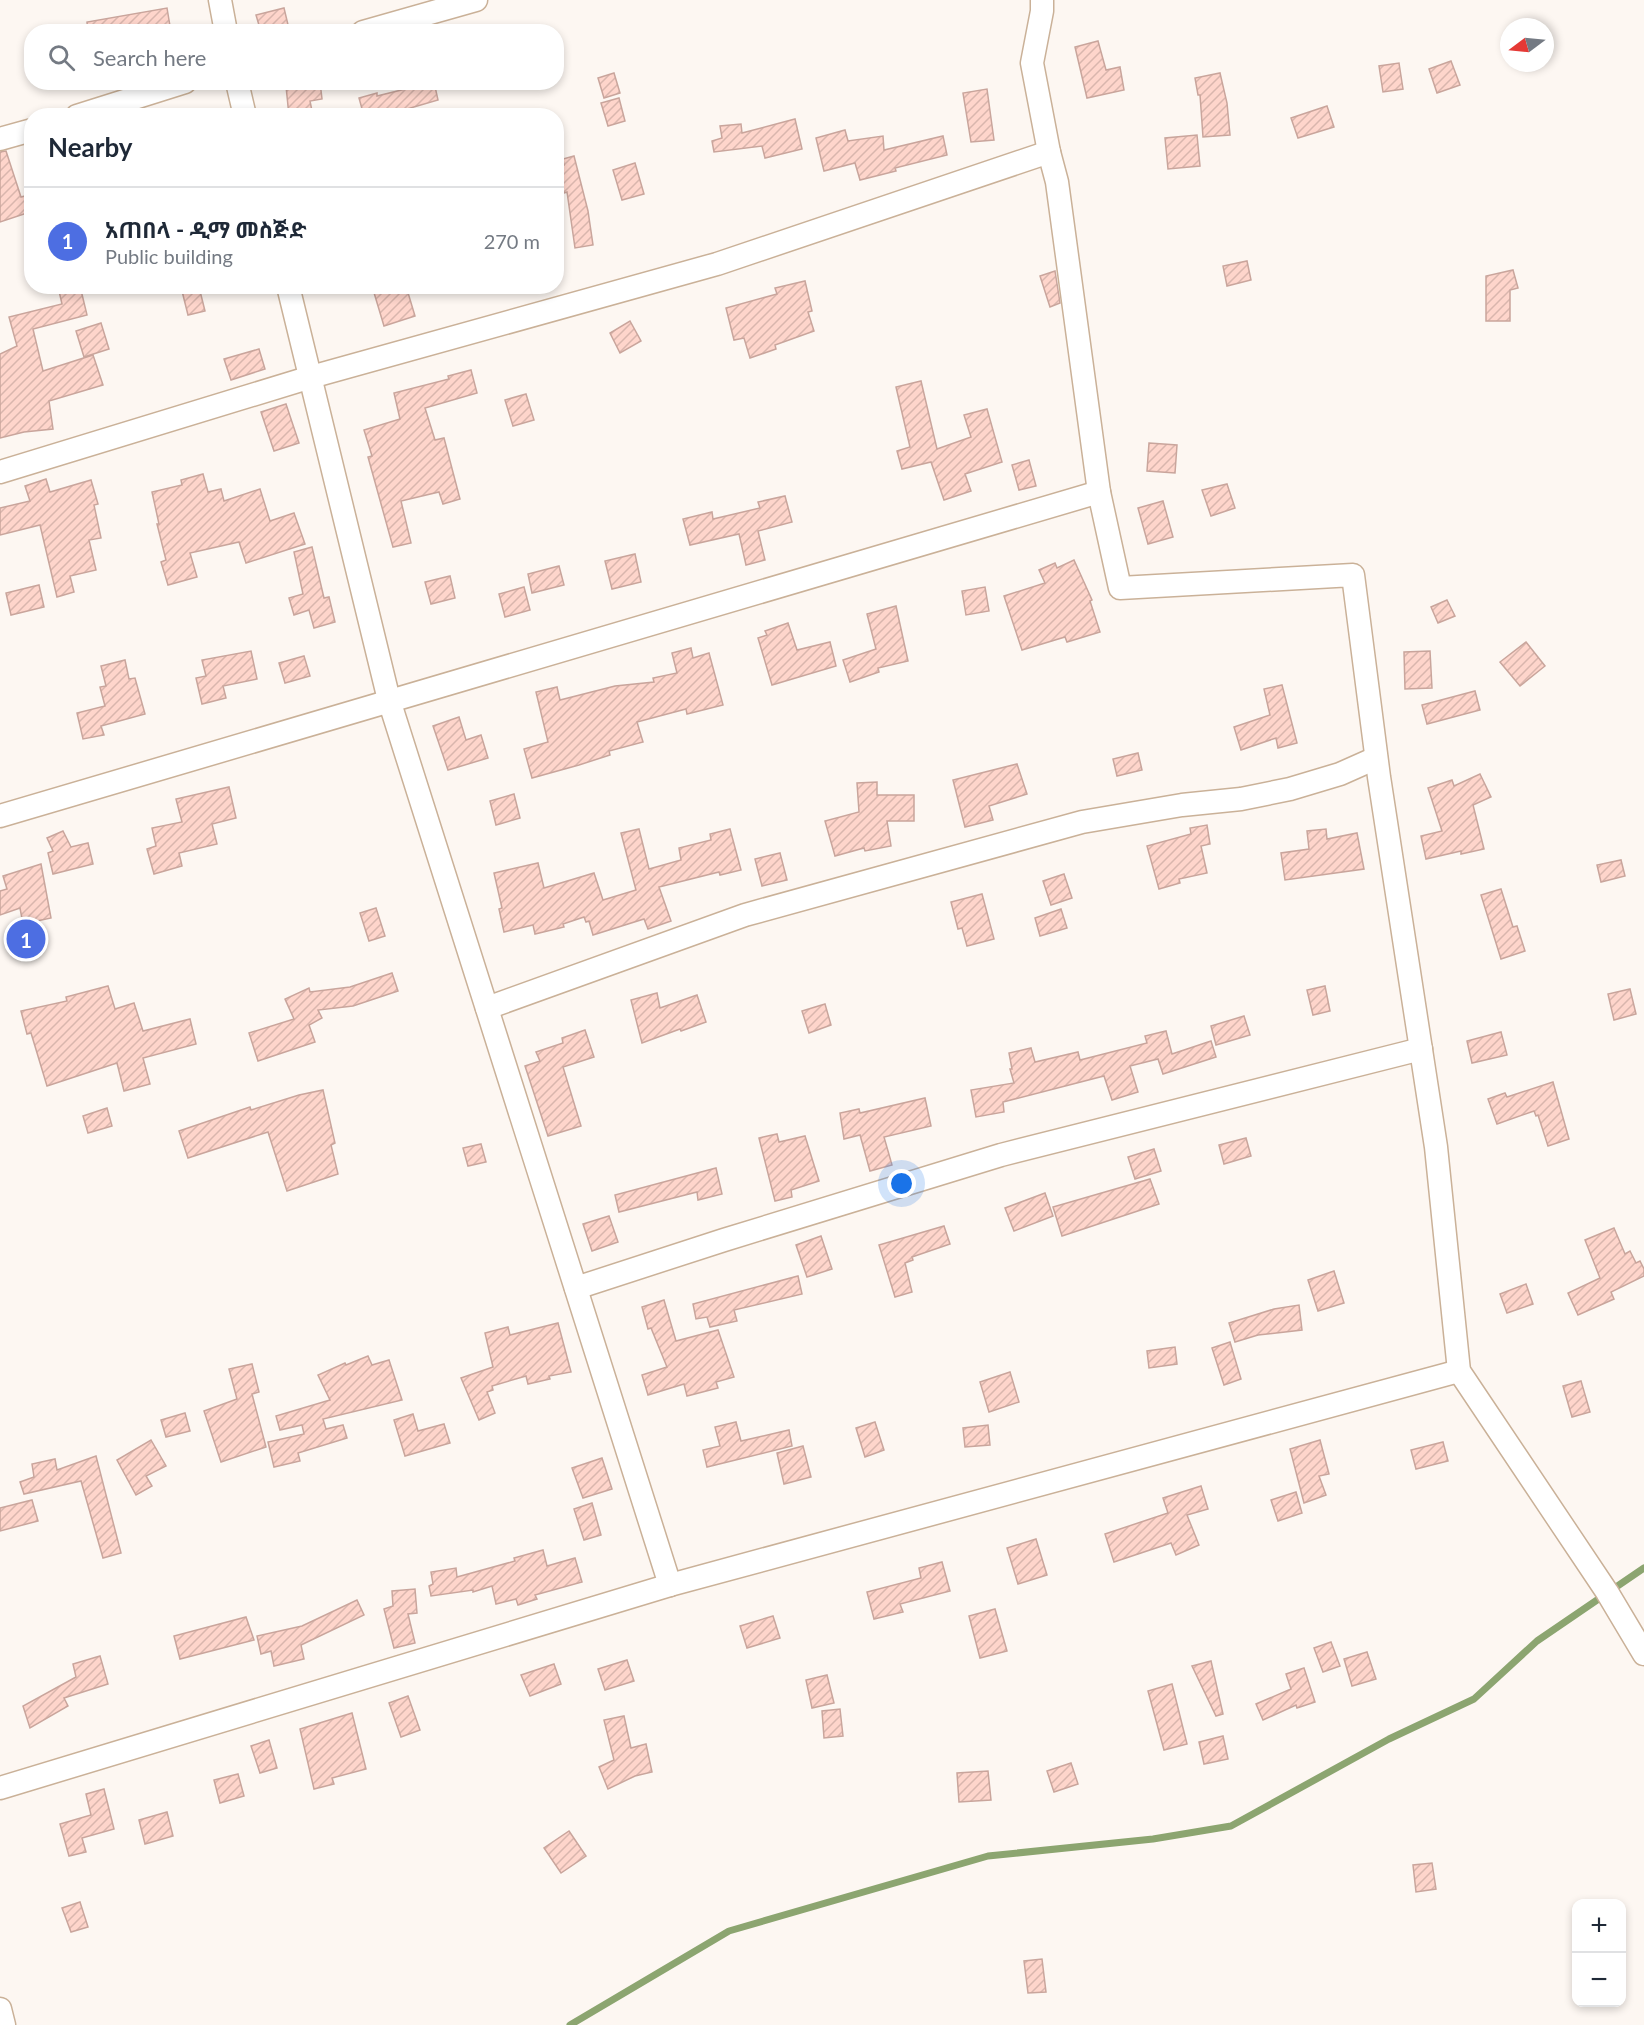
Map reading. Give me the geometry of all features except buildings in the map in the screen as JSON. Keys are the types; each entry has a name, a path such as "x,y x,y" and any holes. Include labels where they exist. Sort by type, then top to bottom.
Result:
{"street":[{"path":"220,0 224,24"},
{"path":"391,24 476,0"},
{"path":"1042,0 1032,63 1057,182 1099,492 1120,588 1353,574 1376,758 1436,1147 1459,1371 1606,1592 1644,1654"},
{"path":"102,108 160,90"},
{"path":"239,90 244,108"},
{"path":"0,139 24,132"},
{"path":"0,472 311,377 717,264 1049,152"},
{"path":"290,294 389,700 670,1584"},
{"path":"0,816 1099,492"},
{"path":"486,1008 734,919 768,909 1082,822 1182,805 1241,799 1290,789 1340,774 1376,758"},
{"path":"576,1288 1001,1155 1420,1048"},
{"path":"0,1788 670,1584 1459,1371"},
{"path":"0,2009 4,2025"}],"waterway":[{"path":"570,2025 729,1931 988,1856 1153,1839 1231,1826 1389,1739 1474,1699 1537,1641 1644,1568"}],"place":[{"name":"አጠበላ - ዲማ መስጅድ","path":"26,939"}]}
